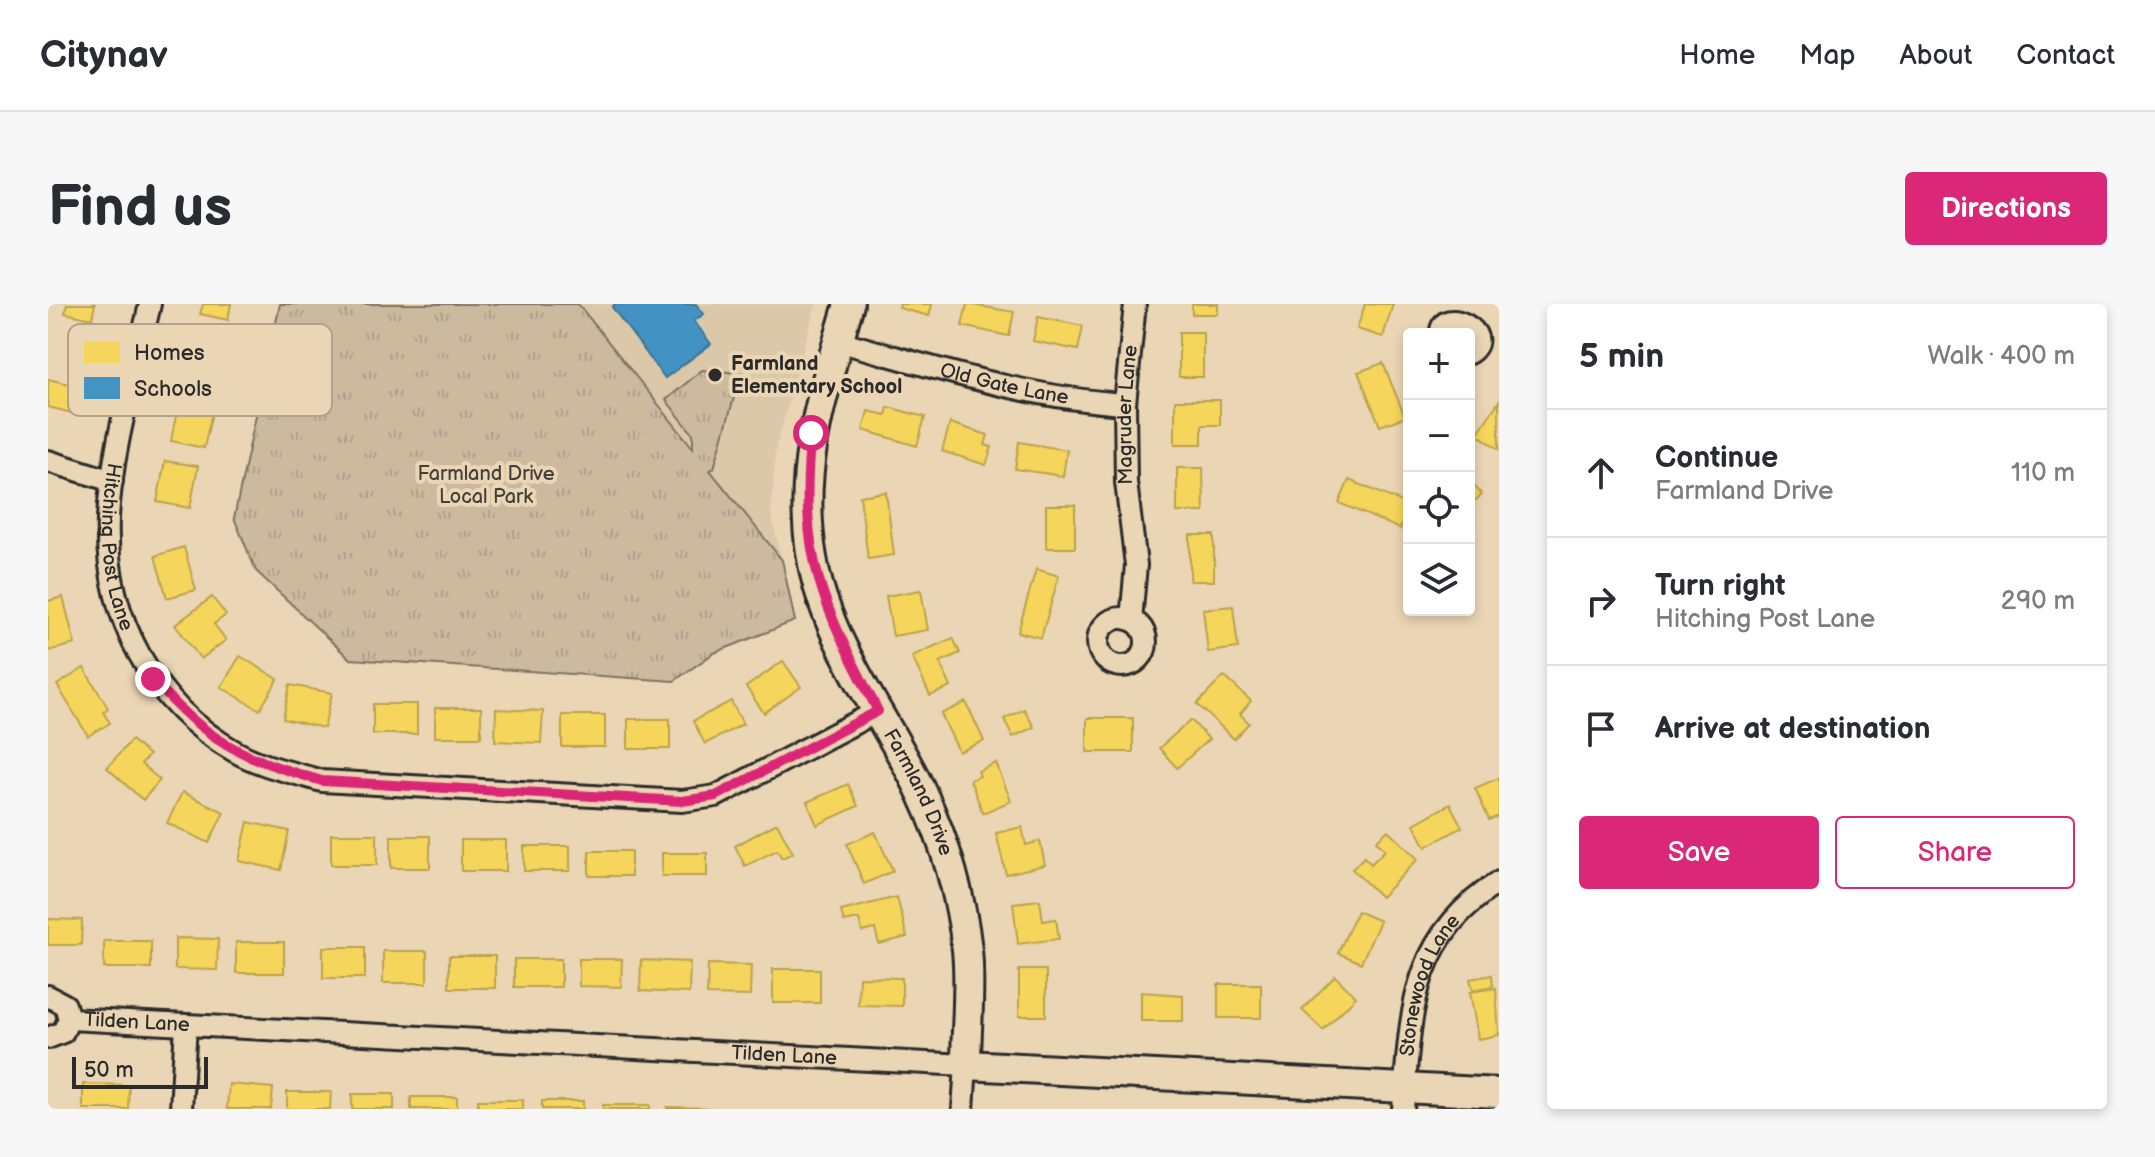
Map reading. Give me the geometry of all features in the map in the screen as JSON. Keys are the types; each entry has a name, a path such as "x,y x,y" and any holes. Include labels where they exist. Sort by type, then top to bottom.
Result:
{"street":[{"name":"Hitching Post Lane","path":"146,324 150,304"},
{"name":"Farmland Drive","path":"849,304 811,433 806,481 810,547 824,602 922,794 951,866 967,950 963,1109"},
{"name":"Magruder Lane","path":"1131,620 1136,565 1126,482 1125,404 1135,304"},
{"path":"1443,328 1447,313 1467,305 1480,312 1488,330 1484,344 1475,349"},
{"name":"Old Gate Lane","path":"838,341 1021,391 1078,401 1125,404"},
{"name":"Hitching Post Lane","path":"126,416 112,481 108,518 111,576 123,622 153,679 190,720 237,753 281,771 322,781 697,799 716,796 878,711"},
{"path":"48,461 112,481"},
{"name":"Stonewood Lane","path":"1404,1098 1412,1001 1423,973 1449,928 1466,907 1499,882"},
{"name":"Tilden Lane","path":"48,996 65,1005 69,1019 63,1032 48,1038"},
{"name":"Tilden Lane","path":"69,1019 966,1065 1404,1098 1499,1093"},
{"path":"181,1109 186,1025"}],"shaded area":[{"name":"Farmland Elementary School","path":"578,304 816,304 776,447 771,512 782,563"}],"green space":[{"name":"Farmland Drive Local Park","path":"280,304 578,304 693,448 693,434 666,400 702,370 741,373 714,468 710,470 782,560 795,621 714,653 674,681 350,659 256,571 234,518 256,416 332,416 332,324 276,324"}],"building: Homes":[{"path":"67,304 95,304 92,319 65,313"},
{"path":"203,304 231,304 228,320 200,314"},
{"path":"900,304 932,304 929,316 899,308"},
{"path":"967,304 1014,312 1009,336 962,326"},
{"path":"1192,304 1218,304 1218,314 1192,314"},
{"path":"1365,304 1393,304 1383,337 1357,329"},
{"path":"1038,317 1083,326 1078,350 1033,341"},
{"path":"1179,332 1203,332 1203,377 1179,377"},
{"path":"1383,363 1403,418 1380,426 1358,372"},
{"path":"48,379 68,384 68,412 48,407"},
{"path":"1175,400 1220,400 1220,425 1202,425 1202,444 1175,444"},
{"path":"1499,401 1499,449 1477,434"},
{"path":"888,407 925,417 917,446 863,430 868,411 886,415"},
{"path":"176,416 211,416 204,448 171,441"},
{"path":"950,423 988,435 985,445 992,447 986,465 942,451"},
{"path":"1019,442 1067,450 1063,476 1015,469"},
{"path":"165,461 198,466 190,508 157,502"},
{"path":"1177,468 1203,468 1204,512 1177,512"},
{"path":"1349,480 1403,502 1403,521 1400,529 1339,503"},
{"path":"1475,486 1482,495 1475,500"},
{"path":"886,492 894,555 868,559 860,496"},
{"path":"1046,505 1075,505 1075,548 1046,548"},
{"path":"1190,535 1214,535 1214,581 1190,581"},
{"path":"184,547 196,590 167,598 155,556"},
{"path":"1036,569 1059,576 1041,638 1018,632"},
{"path":"921,590 928,630 893,636 886,596"},
{"path":"63,597 75,644 48,651 48,601"},
{"path":"212,597 226,615 214,624 226,640 201,659 175,625"},
{"path":"1233,606 1238,648 1208,652 1203,609"},
{"path":"953,638 960,653 940,662 951,687 930,696 912,656"},
{"path":"240,656 278,679 260,710 221,687"},
{"path":"783,661 801,687 764,713 746,687"},
{"path":"84,668 108,708 103,712 110,723 88,736 57,685"},
{"path":"1224,676 1251,701 1240,714 1249,723 1234,739 1197,704"},
{"path":"290,685 332,693 324,728 283,719"},
{"path":"731,701 743,724 705,744 693,721"},
{"path":"966,702 984,741 959,752 941,714"},
{"path":"373,704 417,704 417,734 373,734"},
{"path":"435,708 481,708 481,737 435,737"},
{"path":"496,709 543,711 541,743 495,741"},
{"path":"1024,709 1034,727 1013,737 1004,719"},
{"path":"562,715 605,715 605,747 562,747"},
{"path":"1087,718 1133,718 1133,752 1087,752"},
{"path":"628,719 670,719 670,749 628,749"},
{"path":"1191,720 1209,739 1177,768 1159,748"},
{"path":"131,740 149,755 141,764 160,780 143,800 107,768"},
{"path":"996,763 1011,801 983,813 970,780 980,776 978,771"},
{"path":"1499,778 1499,816 1489,820 1475,788"},
{"path":"848,784 858,806 817,825 807,802"},
{"path":"182,792 224,812 209,843 167,823"},
{"path":"1450,804 1462,827 1426,847 1414,824"},
{"path":"248,822 289,831 281,870 239,861"},
{"path":"777,823 793,853 782,858 777,850 745,866 735,846"},
{"path":"1022,827 1026,845 1040,841 1045,865 1006,874 996,833"},
{"path":"1388,830 1418,859 1381,897 1352,869 1364,857 1371,864 1385,850 1376,841"},
{"path":"875,832 893,871 864,884 847,844"},
{"path":"331,834 377,834 377,865 331,865"},
{"path":"391,836 430,836 430,868 391,868"},
{"path":"461,840 506,840 506,871 461,871"},
{"path":"524,846 570,846 570,871 524,871"},
{"path":"589,851 631,851 631,876 589,876"},
{"path":"662,853 707,853 707,876 662,876"},
{"path":"897,897 907,937 879,944 875,929 862,932 859,919 844,922 841,911"},
{"path":"1040,900 1043,921 1056,919 1059,939 1018,944 1013,903"},
{"path":"1357,911 1380,921 1361,963 1338,953"},
{"path":"48,919 82,920 81,945 48,945"},
{"path":"175,938 218,939 217,970 175,969"},
{"path":"104,941 151,941 151,968 104,968"},
{"path":"236,942 284,942 284,973 236,973"},
{"path":"323,947 365,947 365,978 323,978"},
{"path":"383,951 427,951 427,983 383,983"},
{"path":"449,956 495,956 495,988 449,988"},
{"path":"514,959 561,959 561,987 514,987"},
{"path":"579,959 622,959 621,987 579,986"},
{"path":"641,960 690,962 689,993 640,991"},
{"path":"708,964 751,965 750,996 707,995"},
{"path":"773,969 820,969 820,1003 773,1003"},
{"path":"1019,970 1046,970 1046,1016 1019,1016"},
{"path":"1492,975 1493,986 1473,990 1470,979"},
{"path":"1335,976 1356,997 1323,1030 1302,1010"},
{"path":"859,977 902,978 902,1006 858,1005"},
{"path":"1218,984 1261,984 1261,1018 1218,1018"},
{"path":"1496,988 1499,1035 1478,1039 1470,992"},
{"path":"1141,992 1183,995 1183,1021 1141,1021"},
{"path":"83,1084 129,1085 128,1109 83,1109"},
{"path":"229,1084 273,1088 271,1109 227,1109"},
{"path":"287,1092 331,1092 330,1109 287,1109"},
{"path":"352,1094 394,1094 394,1109 352,1109"},
{"path":"411,1097 457,1097 457,1109 411,1109"},
{"path":"478,1100 523,1100 523,1109 478,1109"},
{"path":"542,1101 583,1101 583,1109 542,1109"},
{"path":"603,1105 650,1105 650,1109 603,1109"},
{"path":"710,1108 710,1109 667,1109"}],"building: Schools":[{"name":"Farmland Elementary School","path":"615,304 696,304 704,314 694,321 711,344 665,378 612,307"}],"place":[{"name":"Farmland Elementary School","path":"715,375"}],"route":[{"path":"153,679 190,720 237,753 281,771 322,781 682,801 716,796 878,711 824,602 812,560 806,481 811,433"}]}
